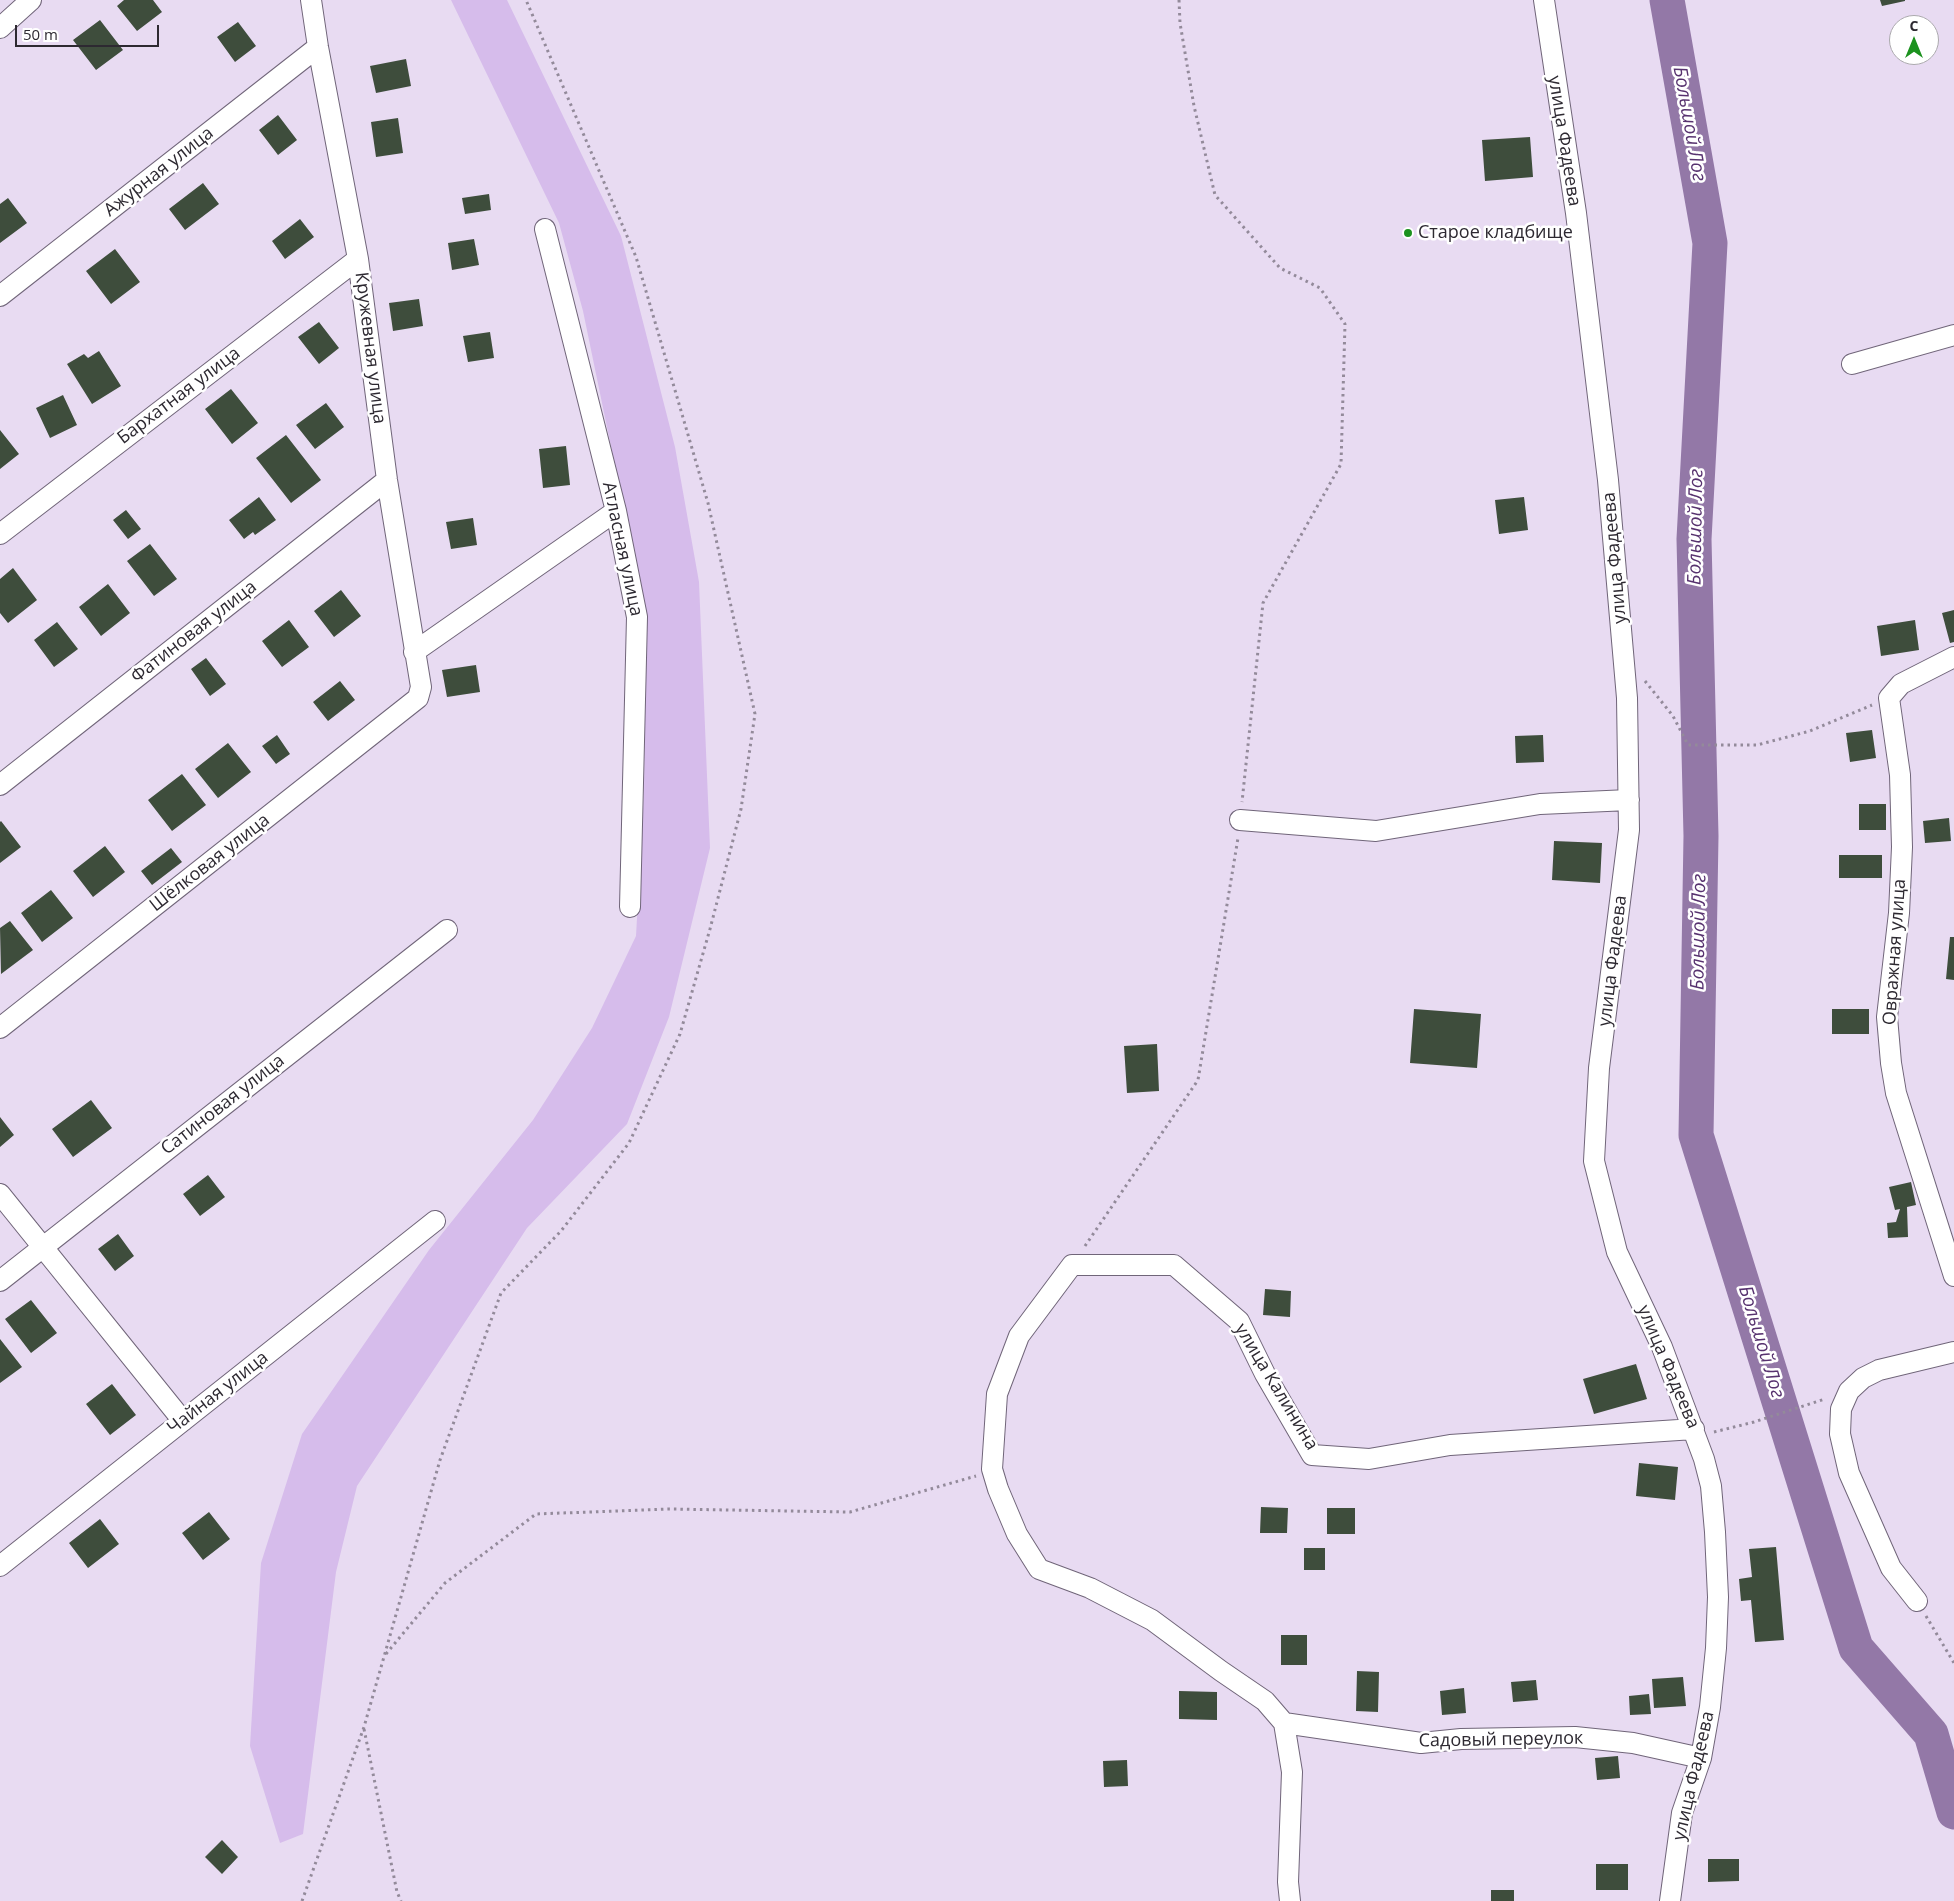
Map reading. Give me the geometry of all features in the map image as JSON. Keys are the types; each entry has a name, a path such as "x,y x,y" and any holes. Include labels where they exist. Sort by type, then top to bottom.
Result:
{"street":[{"path":"0,28 31,0"},
{"name":"Кружевная улица","path":"311,0 318,47 358,259 387,480 420,687 418,698"},
{"name":"улица Фадеева","path":"1544,0 1576,213 1608,480 1627,698 1628,839 1599,1068 1594,1161 1618,1252 1662,1347 1695,1432 1711,1486 1718,1597 1715,1658 1701,1758 1682,1813 1670,1901"},
{"name":"Ажурная улица","path":"0,296 318,47"},
{"name":"Атласная улица","path":"545,229 616,511 637,617 630,907"},
{"name":"Бархатная улица","path":"0,534 358,259"},
{"path":"1852,364 1954,335"},
{"name":"Фатиновая улица","path":"0,785 387,480"},
{"path":"414,652 616,511"},
{"path":"1889,698 1901,684 1954,656"},
{"name":"Шёлковая улица","path":"0,1028 418,698"},
{"name":"Овражная улица","path":"1889,698 1900,775 1902,847 1899,913 1887,1017 1891,1063 1896,1093 1954,1276"},
{"path":"1240,820 1376,831 1540,804 1629,800"},
{"name":"Сатиновая улица","path":"0,1281 447,930"},
{"path":"0,1194 183,1421"},
{"name":"Чайная улица","path":"0,1566 436,1221"},
{"path":"1072,1265 1019,1336 997,1394 992,1469 998,1488 1017,1534 1039,1569 1090,1588 1152,1620 1220,1672 1265,1701 1284,1723 1292,1772 1288,1882 1290,1901"},
{"name":"улица Калинина","path":"1072,1265 1174,1265 1238,1321 1264,1374 1312,1455 1369,1459 1450,1445 1695,1432"},
{"path":"1917,1601 1891,1568 1849,1473 1840,1434 1841,1409 1850,1391 1863,1378 1879,1370 1954,1352"},
{"name":"Садовый переулок","path":"1284,1723 1422,1743 1461,1739 1574,1738 1633,1743 1701,1758"}],"path":[{"path":"302,1901 364,1727 440,1460 501,1294 562,1231 629,1143 680,1034 710,929 740,809 755,714 708,503 636,257 526,0"},
{"path":"1072,1265 1198,1080 1240,820 1263,602 1341,464 1344,324 1320,288 1280,268 1215,195 1194,106 1180,24 1179,0"},
{"path":"1642,677 1673,716 1688,745 1757,745 1810,731 1889,698"},
{"path":"1695,1432 1754,1422 1813,1404"},
{"path":"384,1656 445,1583 536,1514 668,1509 850,1512 963,1481 992,1469"},
{"path":"1917,1601 1954,1662"},
{"path":"364,1727 397,1892 401,1901"}],"shaded area":[{"path":"451,0 507,0 621,236 675,447 699,582 710,848 669,1017 627,1124 527,1228 357,1486 336,1572 303,1834 280,1843 250,1746 261,1563 302,1434 429,1250 533,1120 592,1028 636,936 644,793 646,650 633,553 583,311 559,223"}],"building":[{"path":"124,0 153,0 162,12 137,31 117,6"},
{"path":"1880,0 1905,0 1905,1 1882,6"},
{"path":"100,20 123,50 96,70 73,40"},
{"path":"238,22 256,46 235,62 217,37"},
{"path":"406,59 411,86 376,93 370,66"},
{"path":"278,115 297,140 278,155 259,130"},
{"path":"398,118 403,153 376,157 371,122"},
{"path":"1530,137 1533,177 1485,181 1482,140"},
{"path":"203,183 219,204 185,230 169,209"},
{"path":"489,194 491,210 465,214 462,198"},
{"path":"8,198 27,223 0,243 0,204"},
{"path":"300,219 314,237 285,259 272,241"},
{"path":"474,239 479,265 452,270 448,243"},
{"path":"115,249 140,282 111,304 86,271"},
{"path":"419,299 423,326 393,331 389,303"},
{"path":"319,322 339,348 319,364 298,337"},
{"path":"490,332 494,358 468,362 463,336"},
{"path":"99,351 121,386 92,404 67,364 84,354 88,358"},
{"path":"231,389 258,423 232,444 205,409"},
{"path":"63,395 77,425 50,438 36,408"},
{"path":"326,403 344,427 315,449 296,425"},
{"path":"0,430 19,454 0,469"},
{"path":"286,435 321,480 291,503 256,458"},
{"path":"566,446 570,485 543,488 539,449"},
{"path":"259,497 276,520 255,535 253,532 244,539 229,520"},
{"path":"1524,497 1528,530 1499,534 1495,500"},
{"path":"126,510 141,529 128,539 113,520"},
{"path":"473,518 477,545 451,549 446,522"},
{"path":"150,544 177,579 154,596 127,561"},
{"path":"13,568 37,600 8,623 0,613 0,579"},
{"path":"108,584 130,613 101,636 79,607"},
{"path":"341,590 361,616 334,637 314,611"},
{"path":"1954,610 1954,642 1950,643 1942,613"},
{"path":"289,620 309,647 282,667 262,641"},
{"path":"1915,620 1919,650 1881,656 1877,626"},
{"path":"57,622 78,649 54,667 34,640"},
{"path":"206,658 226,684 210,696 191,669"},
{"path":"476,665 480,692 447,697 442,670"},
{"path":"340,681 355,700 328,721 313,702"},
{"path":"1872,730 1876,758 1850,762 1846,733"},
{"path":"277,735 290,754 276,764 262,746"},
{"path":"1543,735 1544,762 1516,763 1515,736"},
{"path":"228,743 251,772 218,798 195,769"},
{"path":"182,774 206,805 172,831 148,800"},
{"path":"1859,804 1886,804 1886,830 1859,830"},
{"path":"1949,818 1951,841 1925,843 1923,821"},
{"path":"0,822 21,847 0,863"},
{"path":"1554,841 1602,843 1600,883 1552,880"},
{"path":"105,846 125,872 93,897 73,871"},
{"path":"171,848 182,862 152,885 141,871"},
{"path":"1839,855 1882,855 1882,878 1839,878"},
{"path":"51,890 73,918 42,942 21,913"},
{"path":"10,921 33,950 1,974 0,928"},
{"path":"1950,937 1954,937 1954,980 1946,979"},
{"path":"1414,1009 1481,1014 1477,1068 1410,1063"},
{"path":"1832,1009 1869,1009 1869,1034 1832,1034"},
{"path":"1157,1044 1159,1091 1127,1093 1124,1046"},
{"path":"91,1100 112,1128 73,1157 52,1129"},
{"path":"0,1117 14,1135 0,1147"},
{"path":"208,1175 225,1197 200,1216 183,1194"},
{"path":"1911,1182 1916,1205 1907,1207 1908,1237 1888,1238 1887,1223 1896,1222 1900,1209 1895,1210 1889,1187"},
{"path":"118,1234 134,1256 115,1271 98,1249"},
{"path":"1265,1289 1291,1291 1290,1317 1263,1315"},
{"path":"31,1300 57,1333 31,1353 5,1319"},
{"path":"0,1339 22,1367 0,1383"},
{"path":"1636,1364 1647,1399 1594,1414 1583,1379"},
{"path":"112,1384 136,1415 110,1435 86,1404"},
{"path":"1639,1463 1678,1467 1675,1500 1636,1496"},
{"path":"1261,1507 1288,1508 1287,1533 1260,1533"},
{"path":"1327,1508 1355,1508 1355,1534 1327,1534"},
{"path":"209,1512 230,1539 203,1560 182,1533"},
{"path":"100,1519 119,1544 88,1568 69,1543"},
{"path":"1776,1547 1784,1640 1755,1642 1751,1600 1741,1601 1739,1579 1752,1577 1749,1549"},
{"path":"1304,1548 1325,1548 1325,1570 1304,1570"},
{"path":"1281,1635 1307,1635 1307,1665 1281,1665"},
{"path":"1357,1671 1379,1672 1378,1712 1356,1711"},
{"path":"1683,1677 1686,1706 1654,1708 1652,1679"},
{"path":"1536,1680 1538,1700 1513,1702 1511,1682"},
{"path":"1464,1688 1466,1713 1442,1715 1440,1691"},
{"path":"1179,1691 1217,1692 1217,1720 1179,1719"},
{"path":"1649,1694 1651,1714 1630,1715 1629,1696"},
{"path":"1618,1756 1620,1778 1597,1780 1595,1758"},
{"path":"1127,1760 1128,1786 1104,1787 1103,1761"},
{"path":"222,1840 238,1857 222,1874 205,1857"},
{"path":"1708,1859 1739,1859 1739,1881 1708,1882"},
{"path":"1596,1864 1628,1864 1628,1890 1596,1890"},
{"path":"1491,1890 1514,1890 1514,1901 1491,1901"}],"waterway":[{"name":"Большой Лог","path":"1667,0 1710,243 1694,539 1701,836 1696,1135 1856,1648 1931,1734 1954,1812"}],"place":[{"name":"Старое кладбище","path":"1408,233"}]}
